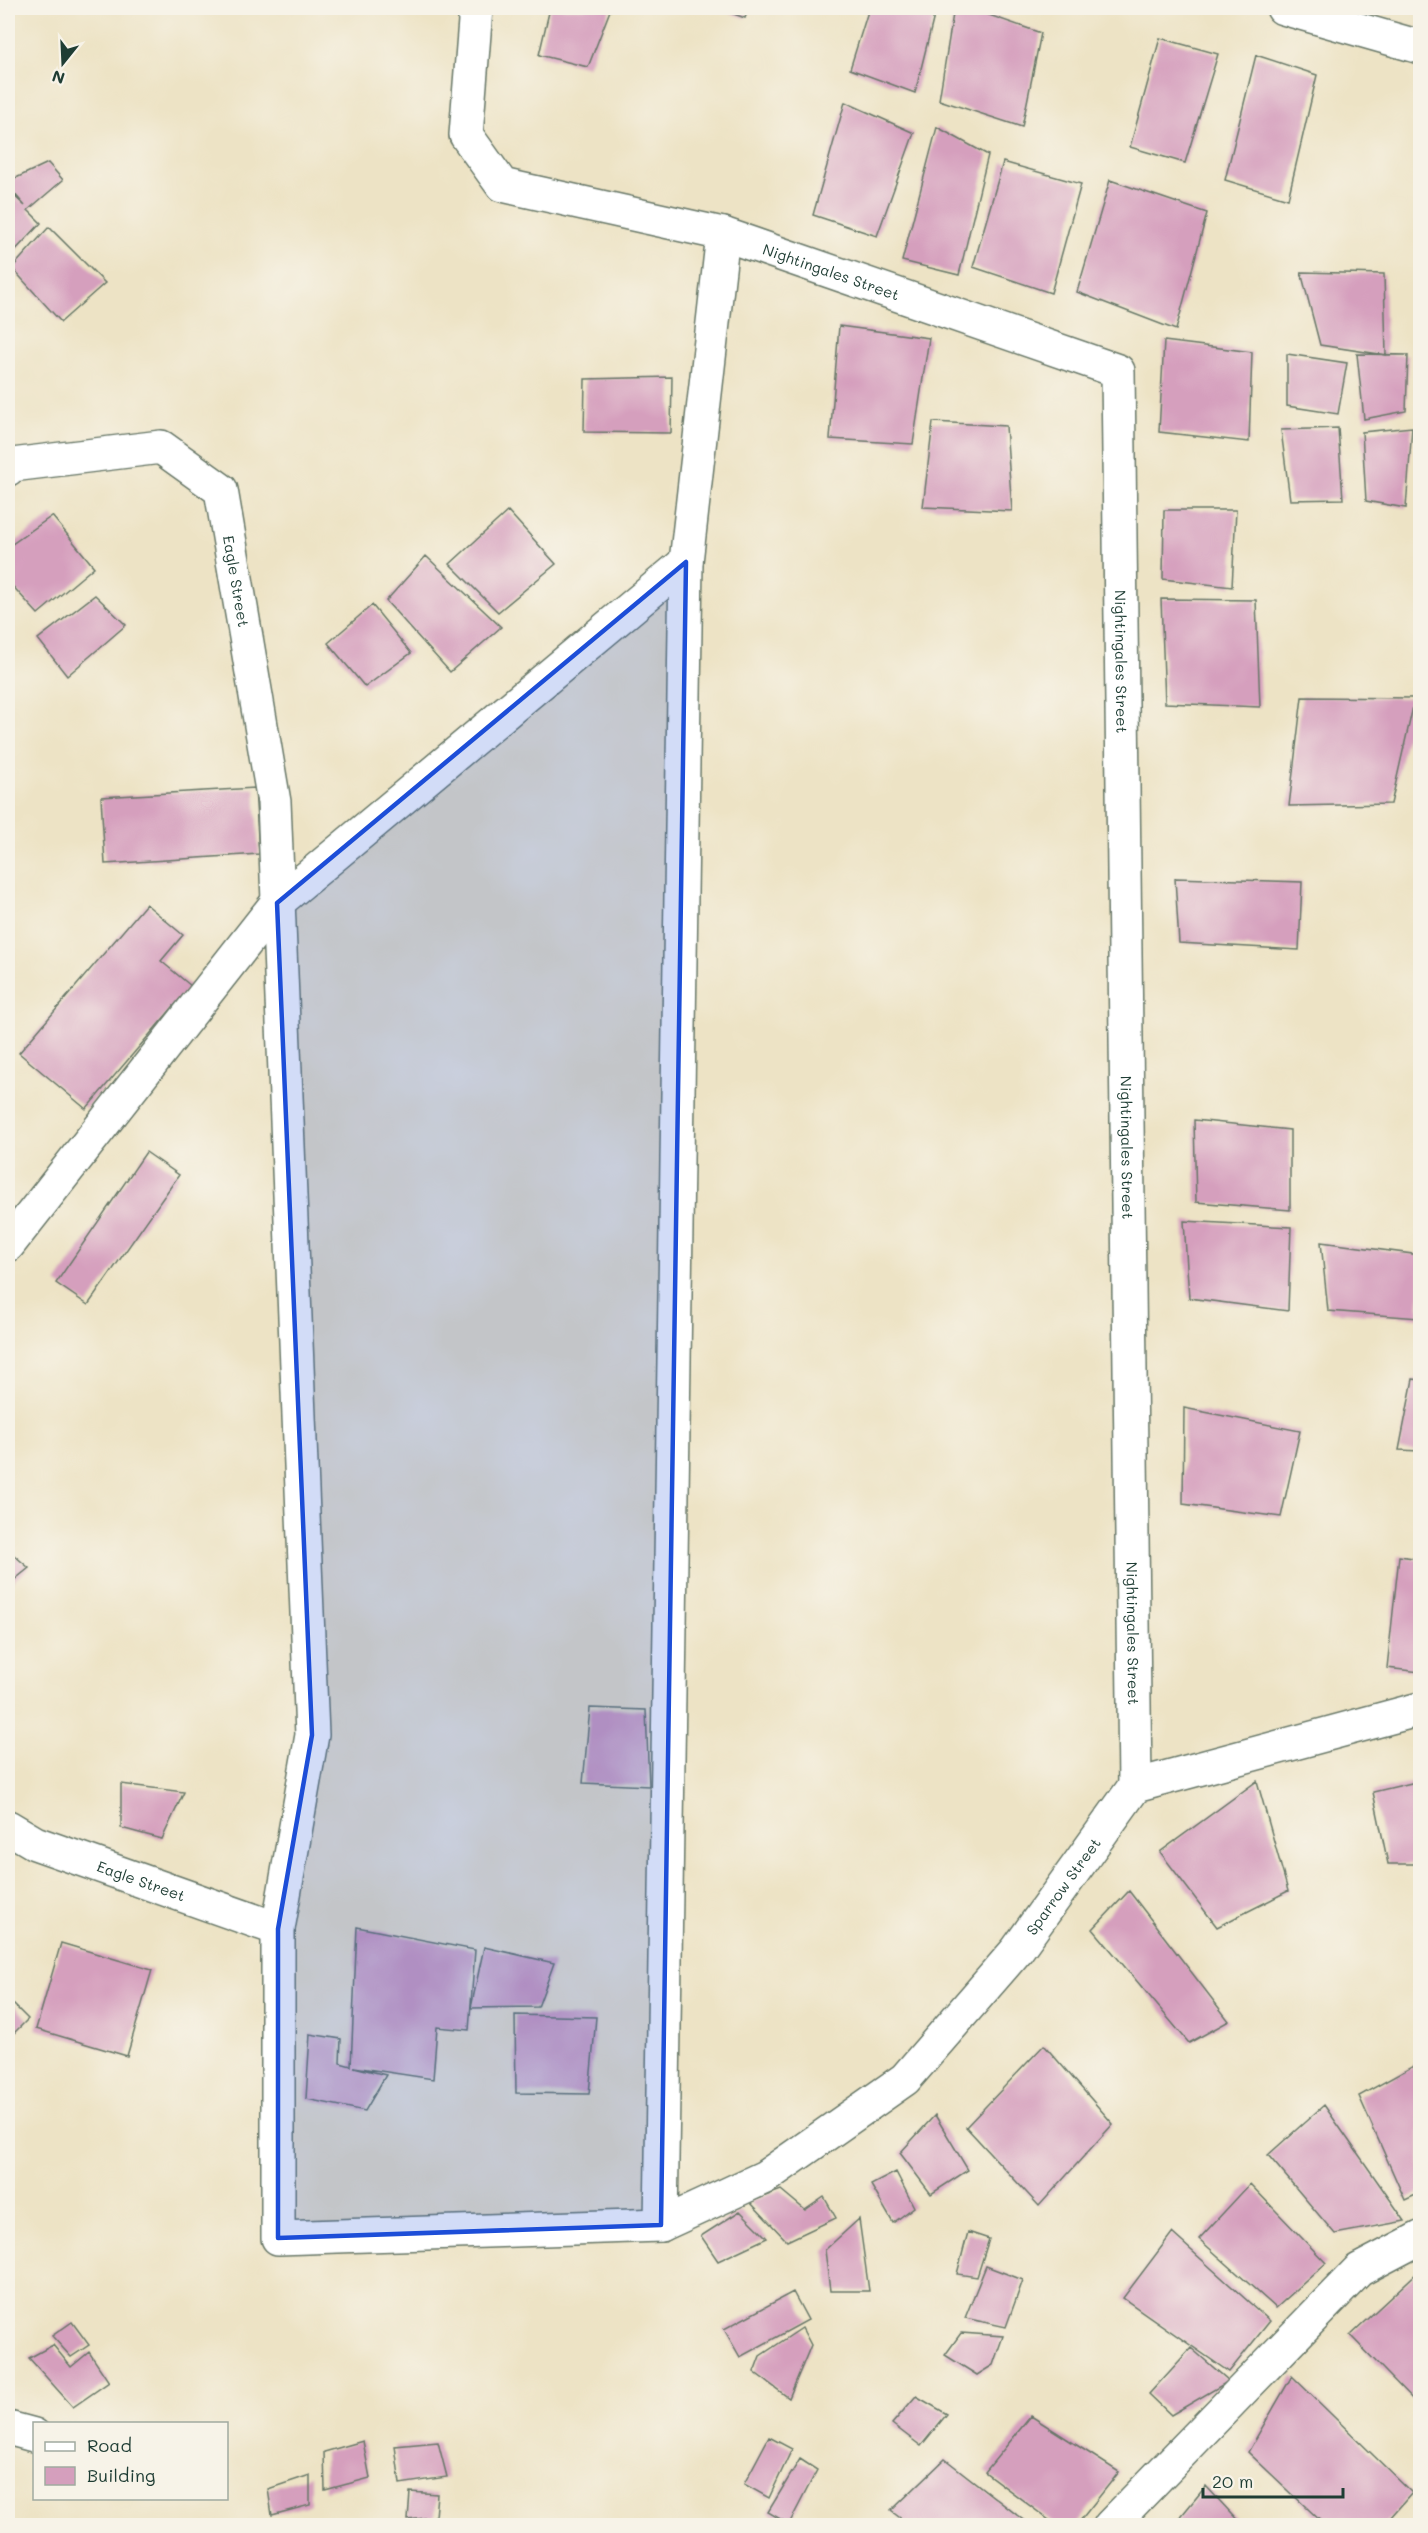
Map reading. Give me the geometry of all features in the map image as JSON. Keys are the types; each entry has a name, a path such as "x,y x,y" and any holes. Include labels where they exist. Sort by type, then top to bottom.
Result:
{"street":[{"name":"Nightingales Street","path":"476,8 466,135 502,185 723,234 1118,371 1135,1786"},
{"path":"1283,8 1420,47"},
{"path":"661,2225 686,562 723,234"},
{"name":"Eagle Street","path":"8,469 12,465 160,447 221,490 274,802 312,1736 278,1929 278,2238 661,2225"},
{"path":"8,1245 277,903 686,562"},
{"path":"1135,1786 1420,1709"},
{"name":"Sparrow Street","path":"661,2225 765,2177 905,2079 1017,1950 1135,1786"},
{"name":"Eagle Street","path":"8,1827 35,1844 278,1929"},
{"path":"1110,2526 1359,2270 1420,2238"},
{"path":"8,2428 33,2435"}],"highlighted area":[{"path":"686,562 661,2225 278,2238 278,1929 312,1735 277,903"}],"building":[{"path":"550,8 611,8 588,67 539,55"},
{"path":"717,8 749,8 745,18"},
{"path":"869,8 936,8 915,93 850,69"},
{"path":"954,8 969,8 1041,33 1022,127 939,100"},
{"path":"1160,38 1218,54 1185,163 1130,147"},
{"path":"1256,55 1317,75 1288,199 1225,180"},
{"path":"845,102 914,133 877,236 813,215"},
{"path":"937,127 988,155 959,275 902,261"},
{"path":"1003,162 1081,184 1051,293 973,267"},
{"path":"48,163 63,180 28,210 41,223 8,258 8,196 12,194 25,206 8,186 8,168 16,178"},
{"path":"1110,180 1207,213 1176,330 1077,292"},
{"path":"49,227 105,283 61,322 12,268"},
{"path":"1301,272 1384,274 1386,355 1320,345"},
{"path":"839,326 929,338 913,444 830,439"},
{"path":"1164,341 1252,352 1249,442 1159,432"},
{"path":"1287,354 1347,363 1338,414 1287,406"},
{"path":"1357,354 1408,355 1406,411 1364,419"},
{"path":"672,377 671,433 584,432 585,379"},
{"path":"933,422 1006,426 1012,511 923,507"},
{"path":"1412,427 1406,508 1366,501 1362,432"},
{"path":"1338,428 1343,499 1290,500 1281,430"},
{"path":"1164,510 1236,510 1232,587 1163,579"},
{"path":"508,511 556,564 498,612 450,564"},
{"path":"52,516 94,567 38,614 8,581 8,547"},
{"path":"426,556 501,627 450,672 386,601"},
{"path":"95,595 126,625 67,676 38,639"},
{"path":"1161,599 1256,600 1260,707 1165,703"},
{"path":"372,605 411,653 365,687 328,643"},
{"path":"1302,697 1415,698 1391,804 1289,806"},
{"path":"255,788 259,854 105,864 101,797"},
{"path":"1175,878 1302,882 1299,950 1179,943"},
{"path":"146,904 183,935 161,961 191,986 86,1109 19,1053"},
{"path":"1194,1120 1290,1130 1290,1210 1196,1202"},
{"path":"146,1152 179,1175 88,1305 56,1283"},
{"path":"1184,1221 1291,1227 1288,1311 1189,1298"},
{"path":"1321,1242 1420,1255 1419,1318 1328,1311"},
{"path":"1413,1379 1420,1380 1420,1451 1399,1450"},
{"path":"1184,1408 1300,1431 1281,1517 1183,1504"},
{"path":"8,1550 29,1568 8,1585"},
{"path":"1399,1556 1420,1559 1420,1672 1387,1668"},
{"path":"590,1708 646,1710 649,1786 583,1783"},
{"path":"1257,1781 1288,1891 1217,1927 1160,1852"},
{"path":"1420,1781 1420,1864 1388,1864 1373,1792"},
{"path":"121,1784 184,1792 162,1839 121,1828"},
{"path":"1129,1891 1229,2021 1189,2043 1093,1929"},
{"path":"357,1927 475,1950 469,2030 437,2027 433,2079 354,2067 386,2075 365,2111 306,2099 310,2034 341,2039 340,2063 351,2066"},
{"path":"61,1943 152,1970 127,2056 36,2029"},
{"path":"484,1947 554,1963 538,2007 471,2008"},
{"path":"8,1999 28,2019 8,2039"},
{"path":"515,2015 596,2017 589,2094 516,2093"},
{"path":"1044,2045 1113,2124 1039,2206 966,2127"},
{"path":"1417,2064 1420,2075 1420,2193 1405,2200 1359,2096"},
{"path":"1324,2105 1405,2221 1335,2234 1268,2155"},
{"path":"935,2115 968,2170 931,2194 900,2153"},
{"path":"896,2172 914,2207 893,2223 871,2185"},
{"path":"1250,2184 1326,2263 1276,2308 1199,2239"},
{"path":"781,2190 805,2210 824,2197 836,2218 787,2241 750,2202"},
{"path":"740,2211 767,2238 718,2261 701,2236"},
{"path":"859,2219 869,2291 830,2291 825,2250"},
{"path":"968,2232 989,2239 977,2277 957,2274"},
{"path":"1172,2233 1270,2321 1229,2372 1123,2298"},
{"path":"986,2266 1023,2280 1006,2327 965,2318"},
{"path":"1420,2270 1420,2407 1350,2335"},
{"path":"793,2292 808,2320 740,2357 724,2329"},
{"path":"72,2322 89,2345 71,2357 52,2336"},
{"path":"802,2328 811,2345 789,2398 754,2372 760,2356"},
{"path":"961,2333 1003,2336 993,2365 977,2375 945,2355"},
{"path":"53,2345 71,2367 89,2352 109,2382 73,2407 29,2358"},
{"path":"1191,2348 1229,2381 1171,2415 1149,2394"},
{"path":"1292,2376 1412,2493 1383,2526 1326,2526 1248,2452"},
{"path":"916,2396 947,2414 921,2446 892,2424"},
{"path":"1031,2416 1119,2472 1076,2526 1057,2526 985,2472"},
{"path":"769,2437 792,2449 769,2498 744,2484"},
{"path":"363,2441 370,2478 325,2490 324,2452"},
{"path":"438,2442 447,2477 400,2484 395,2446"},
{"path":"800,2459 817,2470 789,2524 768,2512"},
{"path":"945,2459 1031,2526 911,2526 891,2511"},
{"path":"310,2475 310,2505 272,2515 268,2489"},
{"path":"1206,2486 1243,2526 1173,2526"},
{"path":"410,2492 437,2494 435,2517 408,2520"}]}
